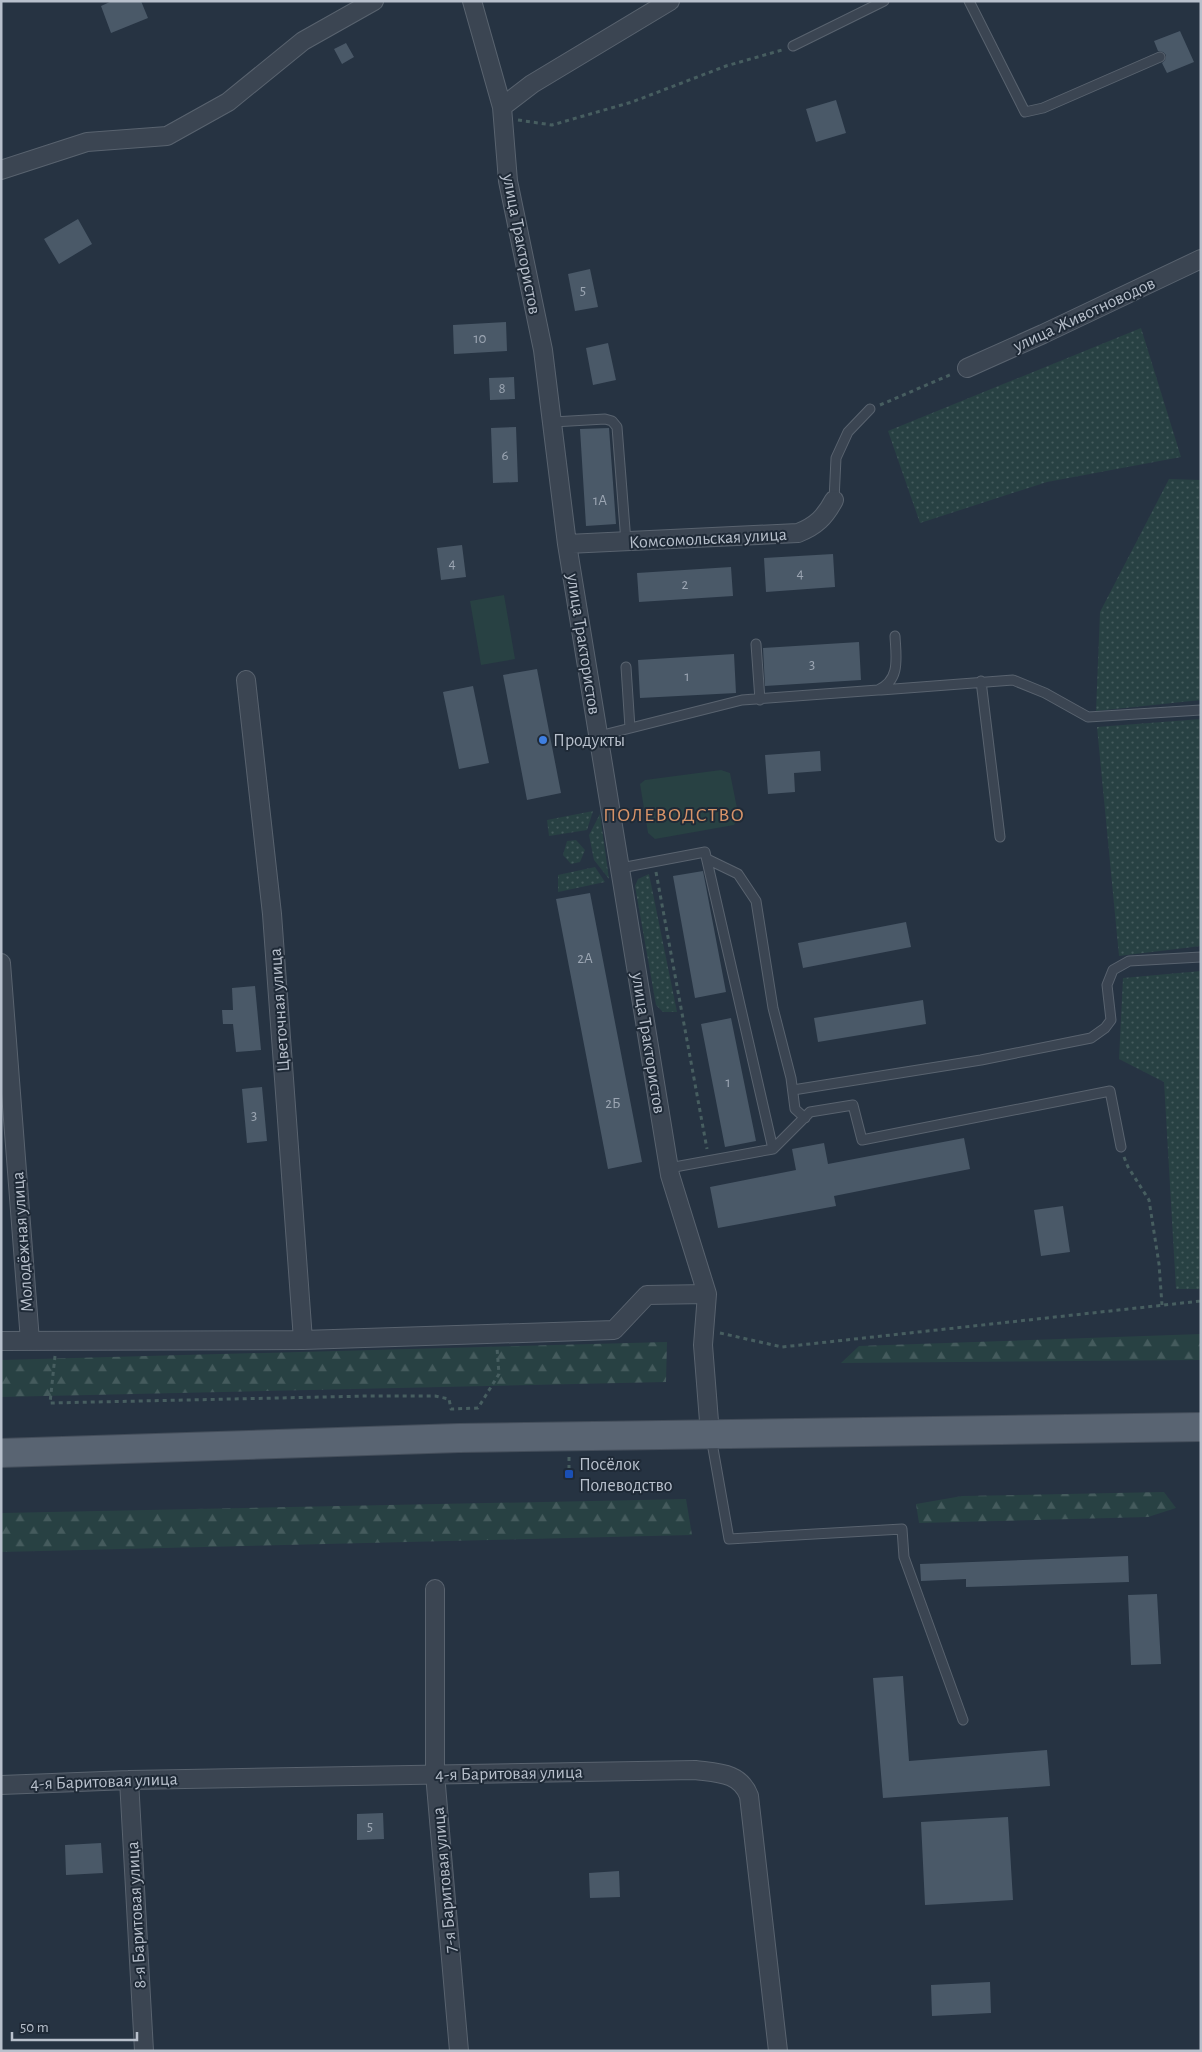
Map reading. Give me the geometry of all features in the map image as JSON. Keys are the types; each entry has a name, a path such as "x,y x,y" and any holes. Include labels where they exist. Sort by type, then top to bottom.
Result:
{"main road":[{"path":"1,1454 459,1438 1201,1427"}],"street":[{"path":"1,170 88,142 168,136 228,102 302,42 374,1"},
{"name":"улица Трактористов","path":"472,1 502,113 508,180 543,350 567,544 669,1168 707,1294 704,1345 710,1434"},
{"path":"502,113 532,84 670,1"},
{"name":"улица Животноводов","path":"967,368 1201,259"},
{"name":"Комсомольская улица","path":"567,544 798,533 811,528 821,520 834,500"},
{"name":"Цветочная улица","path":"246,680 272,914 303,1340"},
{"name":"Молодёжная улица","path":"1,963 30,1341"},
{"path":"1,1341 303,1340 614,1330 647,1295 707,1294"},
{"name":"7-я Баритовая улица","path":"436,1589 435,1774 459,2051"},
{"name":"4-я Баритовая улица","path":"1,1785 129,1780 695,1770 725,1774 736,1778 743,1784 749,1796 778,2051"},
{"name":"8-я Баритовая улица","path":"129,1780 144,2051"}],"lane":[{"path":"793,46 884,1"},
{"path":"969,1 1025,112 1043,108 1160,57"},
{"path":"834,500 836,458 848,432 870,409"},
{"path":"553,422 605,419 612,421 618,427 626,542"},
{"path":"878,690 890,683 894,676 897,666 895,636"},
{"path":"756,644 760,700"},
{"path":"626,667 630,728"},
{"path":"599,736 739,701 1013,680 1045,693 1088,717 1201,710"},
{"path":"981,682 1000,837"},
{"path":"621,868 705,852 773,1149"},
{"path":"707,859 738,874 756,901 773,1008 796,1109 805,1118"},
{"path":"793,1090 981,1060 1090,1038 1104,1028 1111,1020 1107,985 1113,970 1129,961 1201,957"},
{"path":"669,1168 773,1149 810,1112 853,1106 862,1140 1110,1091 1121,1147"},
{"path":"710,1434 729,1539 902,1529 904,1557 963,1720"}],"path":[{"path":"502,113 552,125 632,102 726,66 793,46"},
{"path":"870,409 967,368"},
{"path":"654,862 709,1161"},
{"path":"1121,1147 1128,1167 1149,1200 1160,1264 1162,1305"},
{"path":"704,1345 719,1333 782,1347 1201,1301"},
{"path":"58,1341 50,1403 435,1396 448,1399 451,1409 464,1409 478,1408 498,1374 496,1334"}],"green space":[{"path":"1141,328 1181,457 1047,482 920,523 888,431"},
{"path":"1169,479 1201,480 1201,700 1096,711 1100,612"},
{"path":"504,595 515,659 481,665 470,601"},
{"path":"1201,719 1201,946 1119,956 1097,727"},
{"path":"721,770 730,773 739,818 734,825 655,839 648,833 640,784 645,780"},
{"path":"593,811 587,830 549,836 547,820"},
{"path":"600,814 609,879 594,860 589,835"},
{"path":"576,840 585,850 580,862 571,864 563,855 567,841"},
{"path":"595,867 605,882 558,892 558,875"},
{"path":"649,874 677,1012 663,1012 656,1005 635,886 638,879"},
{"path":"1201,971 1201,1289 1176,1289 1164,1082 1119,1059 1123,978"},
{"path":"1201,1334 1201,1360 841,1363 859,1346"},
{"path":"667,1342 666,1382 1,1397 1,1360"},
{"path":"1164,1492 1176,1508 1148,1517 919,1523 916,1504 962,1496"},
{"path":"686,1499 692,1535 1,1552 1,1513"}],"building":[{"path":"112,1 141,1 148,18 111,33 101,6"},
{"path":"1180,31 1194,62 1167,73 1162,63 1166,55 1158,51 1154,41"},
{"path":"346,43 354,57 342,64 334,49"},
{"path":"836,100 846,133 816,142 806,109"},
{"path":"78,219 92,244 59,264 44,239"},
{"path":"590,269 598,307 575,311 568,274"},
{"path":"506,322 507,351 454,354 453,325"},
{"path":"608,343 616,380 593,385 586,348"},
{"path":"514,377 515,399 490,400 489,378"},
{"path":"516,427 518,482 493,483 491,428"},
{"path":"609,428 616,524 586,526 580,429"},
{"path":"462,545 466,577 441,580 437,548"},
{"path":"833,554 835,587 766,592 764,558"},
{"path":"731,567 733,596 639,602 637,573"},
{"path":"859,642 861,680 765,686 763,648"},
{"path":"734,654 736,693 640,698 638,660"},
{"path":"537,669 561,793 527,800 503,675"},
{"path":"473,686 489,763 459,769 443,692"},
{"path":"820,751 821,771 794,773 795,792 768,794 765,755"},
{"path":"703,871 726,992 695,998 673,876"},
{"path":"590,893 642,1162 608,1169 556,899"},
{"path":"906,922 911,947 803,968 798,943"},
{"path":"255,986 261,1050 236,1052 233,1024 223,1024 222,1010 233,1010 232,988"},
{"path":"923,1000 926,1024 818,1042 814,1018"},
{"path":"731,1018 756,1141 725,1147 701,1024"},
{"path":"262,1087 267,1141 247,1143 242,1089"},
{"path":"964,1138 970,1169 834,1196 836,1206 718,1228 710,1187 796,1170 792,1149 824,1143 828,1164"},
{"path":"1063,1206 1070,1252 1041,1256 1034,1210"},
{"path":"1128,1556 1129,1582 966,1587 966,1579 921,1581 920,1564"},
{"path":"1157,1594 1161,1664 1131,1665 1128,1595"},
{"path":"903,1676 909,1761 1047,1750 1050,1786 883,1798 873,1678"},
{"path":"383,1813 384,1839 357,1840 357,1814"},
{"path":"1008,1817 1013,1900 925,1905 921,1822"},
{"path":"101,1843 103,1873 66,1875 65,1845"},
{"path":"619,1871 620,1897 590,1898 589,1873"},
{"path":"990,1982 991,2013 932,2016 931,1985"}],"place":[{"name":"Продукты","path":"543,740"},
{"name":"Посёлок Полеводство","path":"569,1474"}],"district":[{"name":"ПОЛЕВОДСТВО","path":"674,814"}]}
